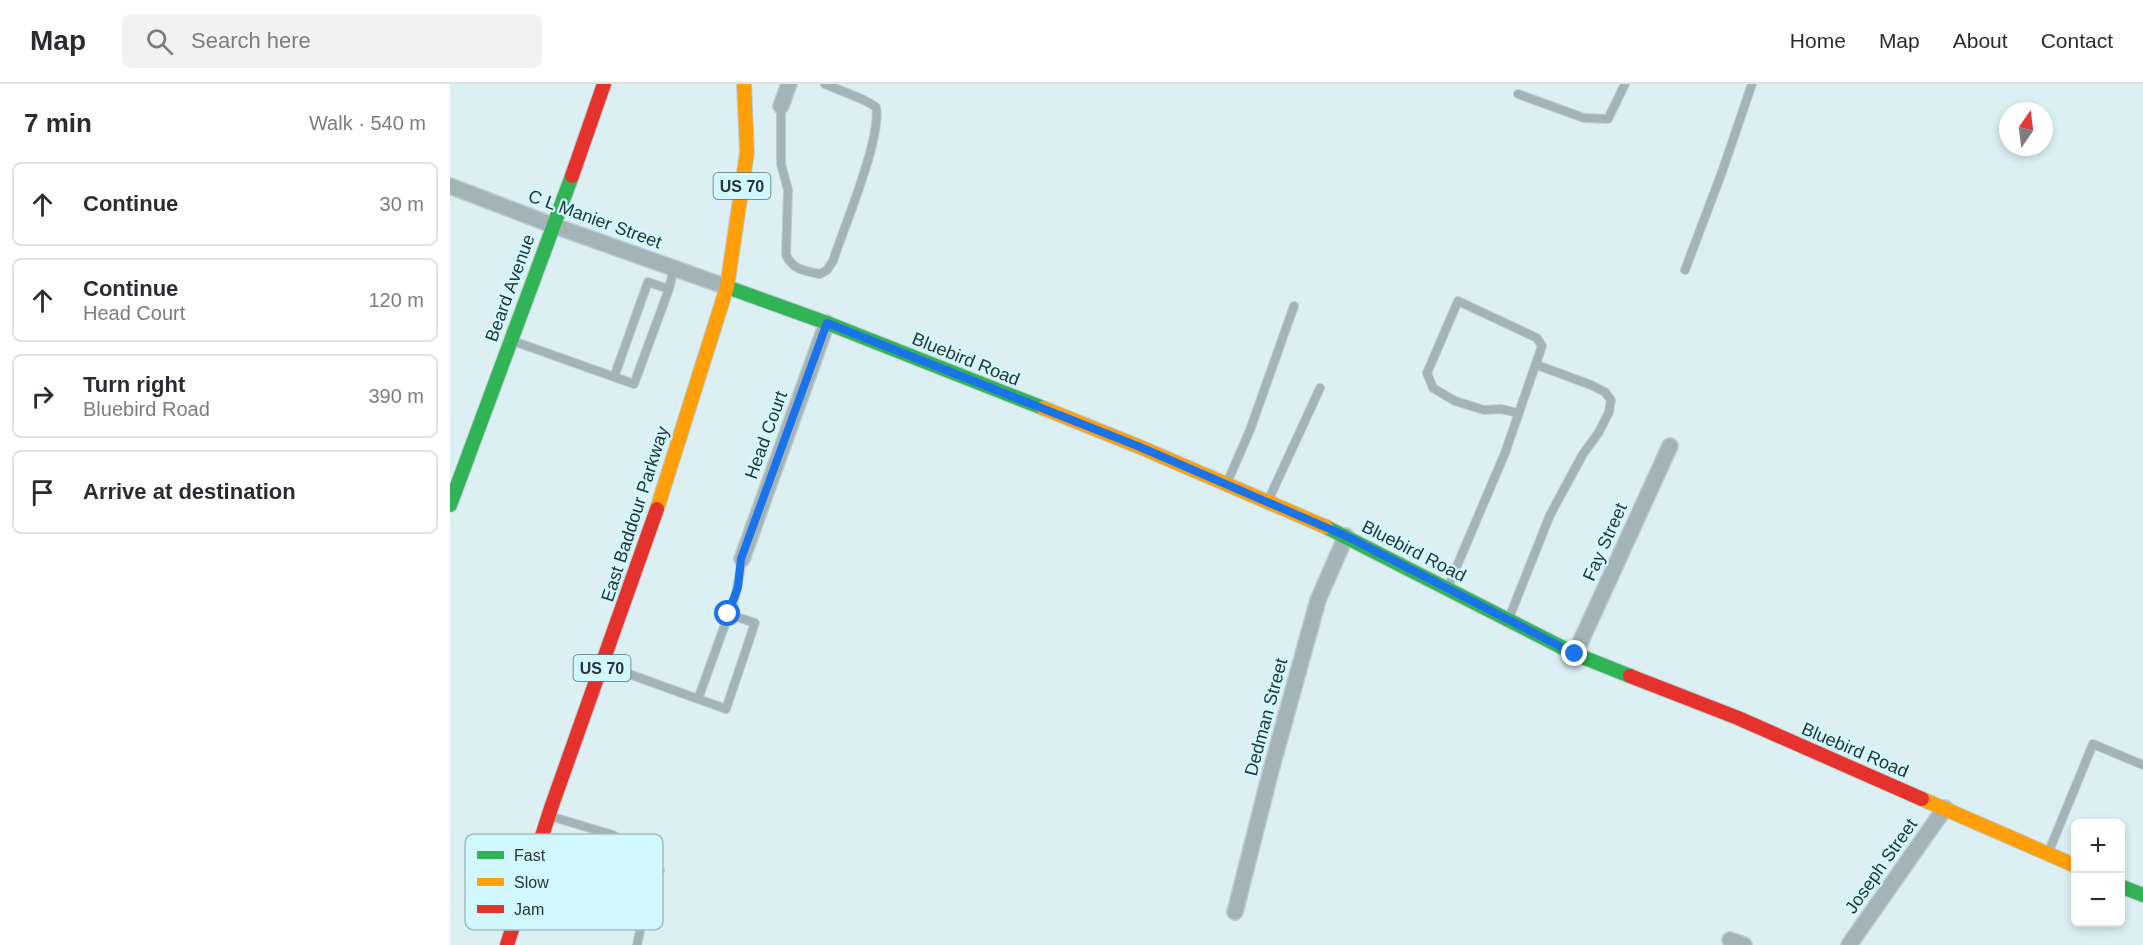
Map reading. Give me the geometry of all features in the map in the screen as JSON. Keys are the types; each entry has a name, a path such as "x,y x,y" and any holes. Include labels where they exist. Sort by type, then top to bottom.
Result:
{"street":[{"name":"Beard Avenue","path":"450,504 594,117 604,84"},
{"name":"East Baddour Parkway","path":"543,834 647,541 727,287 747,152 744,84"},
{"path":"781,106 789,84"},
{"name":"C L Manier Street","path":"450,186 727,287"},
{"name":"Bluebird Road","path":"727,287 827,323 1140,447 1227,484 1346,536 1575,654 1738,718 2071,864"},
{"name":"Head Court","path":"741,559 827,323"},
{"name":"Fay Street","path":"1575,654 1670,446"},
{"name":"Dedman Street","path":"1235,912 1318,600 1346,536"},
{"name":"Joseph Street","path":"1849,945 1945,808"},
{"path":"2125,888 2143,895"},
{"name":"East Baddour Parkway","path":"507,945 512,930"}],"lane":[{"path":"781,106 781,164 788,190 786,255 790,263 800,269 820,274 827,270 833,261 871,151 878,118 876,107 825,84"},
{"path":"1518,94 1584,118 1608,119 1625,84"},
{"path":"1684,270 1722,172 1752,84"},
{"path":"510,340 634,384 669,289 674,268"},
{"path":"614,377 648,282 669,289"},
{"path":"1447,588 1505,453 1542,346 1537,338 1458,301 1426,374 1433,388 1455,401 1484,410 1501,409 1518,413"},
{"path":"1227,484 1250,430 1294,306"},
{"path":"1508,619 1550,515 1583,454 1599,432 1609,412 1611,400 1605,392 1591,385 1537,365"},
{"path":"1268,502 1320,388"},
{"path":"698,699 738,587 741,559"},
{"path":"603,664 726,709 755,623 728,614"},
{"path":"2048,854 2093,744 2143,765"},
{"path":"549,816 610,834"},
{"path":"637,945 640,930"}],"traffic: fast":[{"path":"450,505 572,176"},
{"path":"727,287 827,323 1043,408"},
{"path":"1326,527 1575,654 1630,676"},
{"path":"2125,888 2143,895"}],"traffic: slow":[{"path":"657,509 727,287 747,152 744,84"},
{"path":"1043,408 1326,527"},
{"path":"1922,799 2071,864"}],"traffic: jam":[{"path":"572,176 604,84"},
{"path":"543,834 657,509"},
{"path":"1630,676 1738,718 1922,799"},
{"path":"507,945 512,930"}],"route":[{"path":"728,614 738,587 741,559 827,323 1140,447 1346,536 1575,654"}]}
